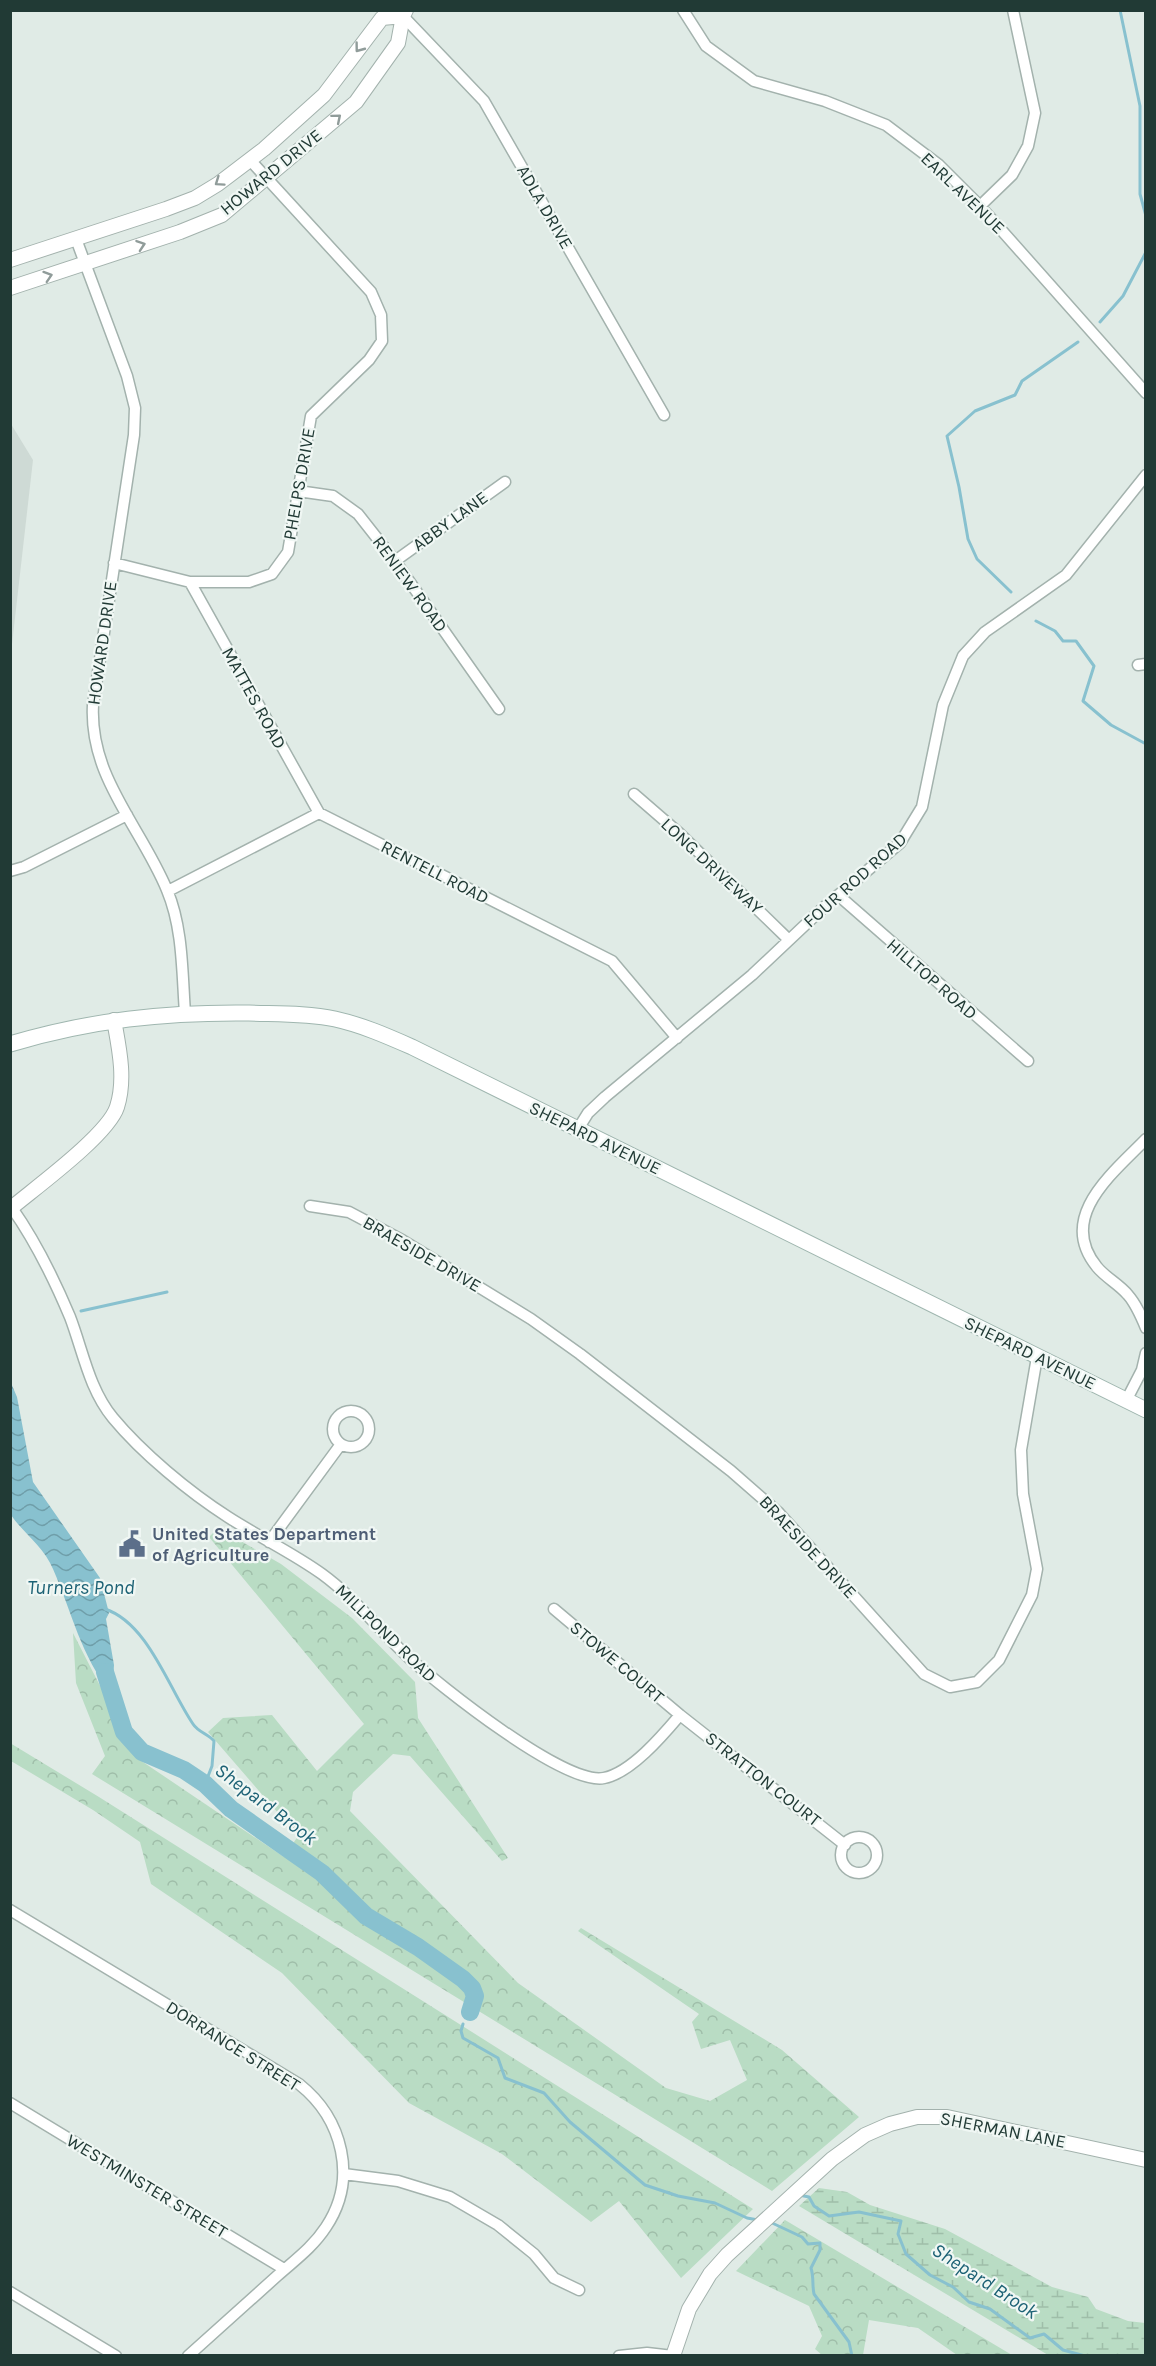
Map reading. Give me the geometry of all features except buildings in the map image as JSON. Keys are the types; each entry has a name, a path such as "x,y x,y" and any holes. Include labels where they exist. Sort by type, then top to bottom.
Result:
{"main road":[{"name":"SHEPARD AVENUE","path":"10,1044 57,1030 114,1020 184,1013 305,1015 357,1025 412,1047 1146,1410"}],"street":[{"name":"EARL AVENUE","path":"683,10 706,46 754,81 825,101 886,125 939,165 980,206 1146,393"},
{"path":"980,206 1012,175 1028,146 1035,113 1013,10"},
{"name":"HOWARD DRIVE","path":"10,260 195,198 250,160 324,95 382,18 402,12 398,43 356,102 222,215 86,264 10,288"},
{"name":"ADLA DRIVE","path":"402,12 484,101 664,415"},
{"name":"PHELPS DRIVE","path":"114,563 190,582 249,582 272,574 288,552 310,416 369,360 382,342 381,315 371,292 250,160"},
{"name":"HOWARD DRIVE","path":"76,239 127,376 135,408 130,464 91,730 102,766 168,891 179,934 184,1013"},
{"name":"FOUR ROD ROAD","path":"578,1129 588,1113 605,1097 752,975 838,895 900,843 915,822 928,787 949,687 955,670 973,643 1066,575 1146,475"},
{"name":"ABBY LANE","path":"395,561 505,482"},
{"name":"RENIEW ROAD","path":"298,491 333,496 358,514 395,561 499,708"},
{"name":"MATTES ROAD","path":"190,582 319,813"},
{"name":"LONG DRIVEWAY","path":"634,794 679,833 789,940"},
{"path":"168,891 319,813"},
{"name":"RENTELL ROAD","path":"319,813 612,961 677,1038"},
{"path":"10,871 24,867 127,815"},
{"name":"HILLTOP ROAD","path":"838,895 1028,1060"},
{"path":"11,1208 101,1130 116,1110 121,1081 114,1020"},
{"path":"1146,1139 1100,1187 1090,1201 1085,1215 1083,1233 1087,1249 1097,1267 1128,1294 1146,1328"},
{"name":"BRAESIDE DRIVE","path":"310,1206 349,1212 402,1240 531,1319 580,1354 731,1470 779,1513 924,1674 950,1687 977,1682 999,1660 1032,1595 1037,1569 1023,1494 1021,1450 1036,1357"},
{"name":"MILLPOND ROAD","path":"11,1208 27,1230 56,1286 94,1386 112,1417 142,1448 200,1496 345,1592 406,1654 442,1686 554,1764 578,1775 604,1779 647,1753 680,1715"},
{"path":"1126,1401 1142,1371 1146,1353"},
{"path":"269,1542 341,1444"},
{"name":"STOWE COURT","path":"554,1609 680,1715"},
{"name":"STRATTON COURT","path":"680,1715 845,1845"},
{"name":"DORRANCE STREET","path":"10,1911 308,2092 321,2106 336,2132 343,2159 344,2174 341,2193 326,2228 304,2253 188,2355"},
{"name":"WESTMINSTER STREET","path":"10,2103 284,2269"},
{"name":"SHERMAN LANE","path":"673,2355 695,2296 727,2255 832,2159 852,2143 879,2128 902,2120 931,2116 974,2120 1146,2160"},
{"path":"344,2174 398,2181 450,2197 498,2225 534,2254 554,2278 579,2290"},
{"path":"10,2292 116,2355"},
{"path":"619,2355 633,2353 673,2355"}],"shaded area":[{"path":"11,424 33,460 11,653"}],"green space":[{"path":"218,1528 281,1564 352,1618 415,1682 418,1718 508,1858 502,1861 410,1756 393,1754 353,1792 350,1811 518,1983 666,2088 710,2101 747,2080 730,2040 701,2049 692,2022 699,2014 578,1931 581,1928 782,2050 859,2117 772,2191 92,1774 105,1756 76,1683 73,1633 137,1758 284,1857 298,1836 208,1732 223,1718 272,1715 317,1771 364,1724 209,1537"},
{"path":"10,1743 753,2209 681,2278 619,2201 591,2222 502,2154 409,2103 282,1973 151,1884 140,1842 93,1810 11,1761"},
{"path":"819,2188 847,2192 870,2205 945,2229 1052,2287 1088,2297 1096,2309 1128,2321 1145,2323 1145,2355 1048,2355 799,2206"},
{"path":"785,2220 1012,2355 957,2355 918,2328 869,2320 863,2355 822,2355 815,2349 822,2336 809,2306 736,2271"}],"water":[{"name":"Turners Pond","path":"11,1383 17,1397 33,1482 100,1578 109,1613 106,1619 114,1665 112,1695 92,1664 49,1561 11,1515"}],"waterway":[{"path":"1120,10 1140,106 1140,194 1146,216"},
{"path":"1100,322 1123,296 1146,252"},
{"path":"1011,592 977,559 968,539 947,436 975,411 1015,395 1022,381 1078,342"},
{"path":"1036,621 1055,631 1063,641 1076,641 1094,666 1083,701 1111,725 1146,744"},
{"path":"81,1311 167,1292"},
{"path":"105,1609 134,1628 156,1659 193,1724 214,1741 212,1766 205,1784"},
{"name":"Shepard Brook","path":"105,1672 124,1732 142,1752 184,1770 205,1784 231,1809 322,1873 366,1916 418,1947 463,1979 472,1988 475,1996 470,2012"},
{"name":"Shepard Brook","path":"463,2024 461,2031 463,2038 498,2058 505,2078 544,2093 570,2122 645,2185 678,2196 715,2203 747,2218 758,2220"},
{"name":"Shepard Brook","path":"799,2195 809,2197 814,2206 829,2216 859,2212 901,2221 898,2234 906,2254 930,2275 953,2287 969,2302 990,2309 1030,2338 1044,2334 1063,2350 1085,2356"},
{"path":"770,2222 802,2237 808,2244 820,2243 820,2250 811,2268 814,2294 849,2342 852,2356"}],"place":[{"name":"United States Department of Agriculture","path":"132,1544"}]}
